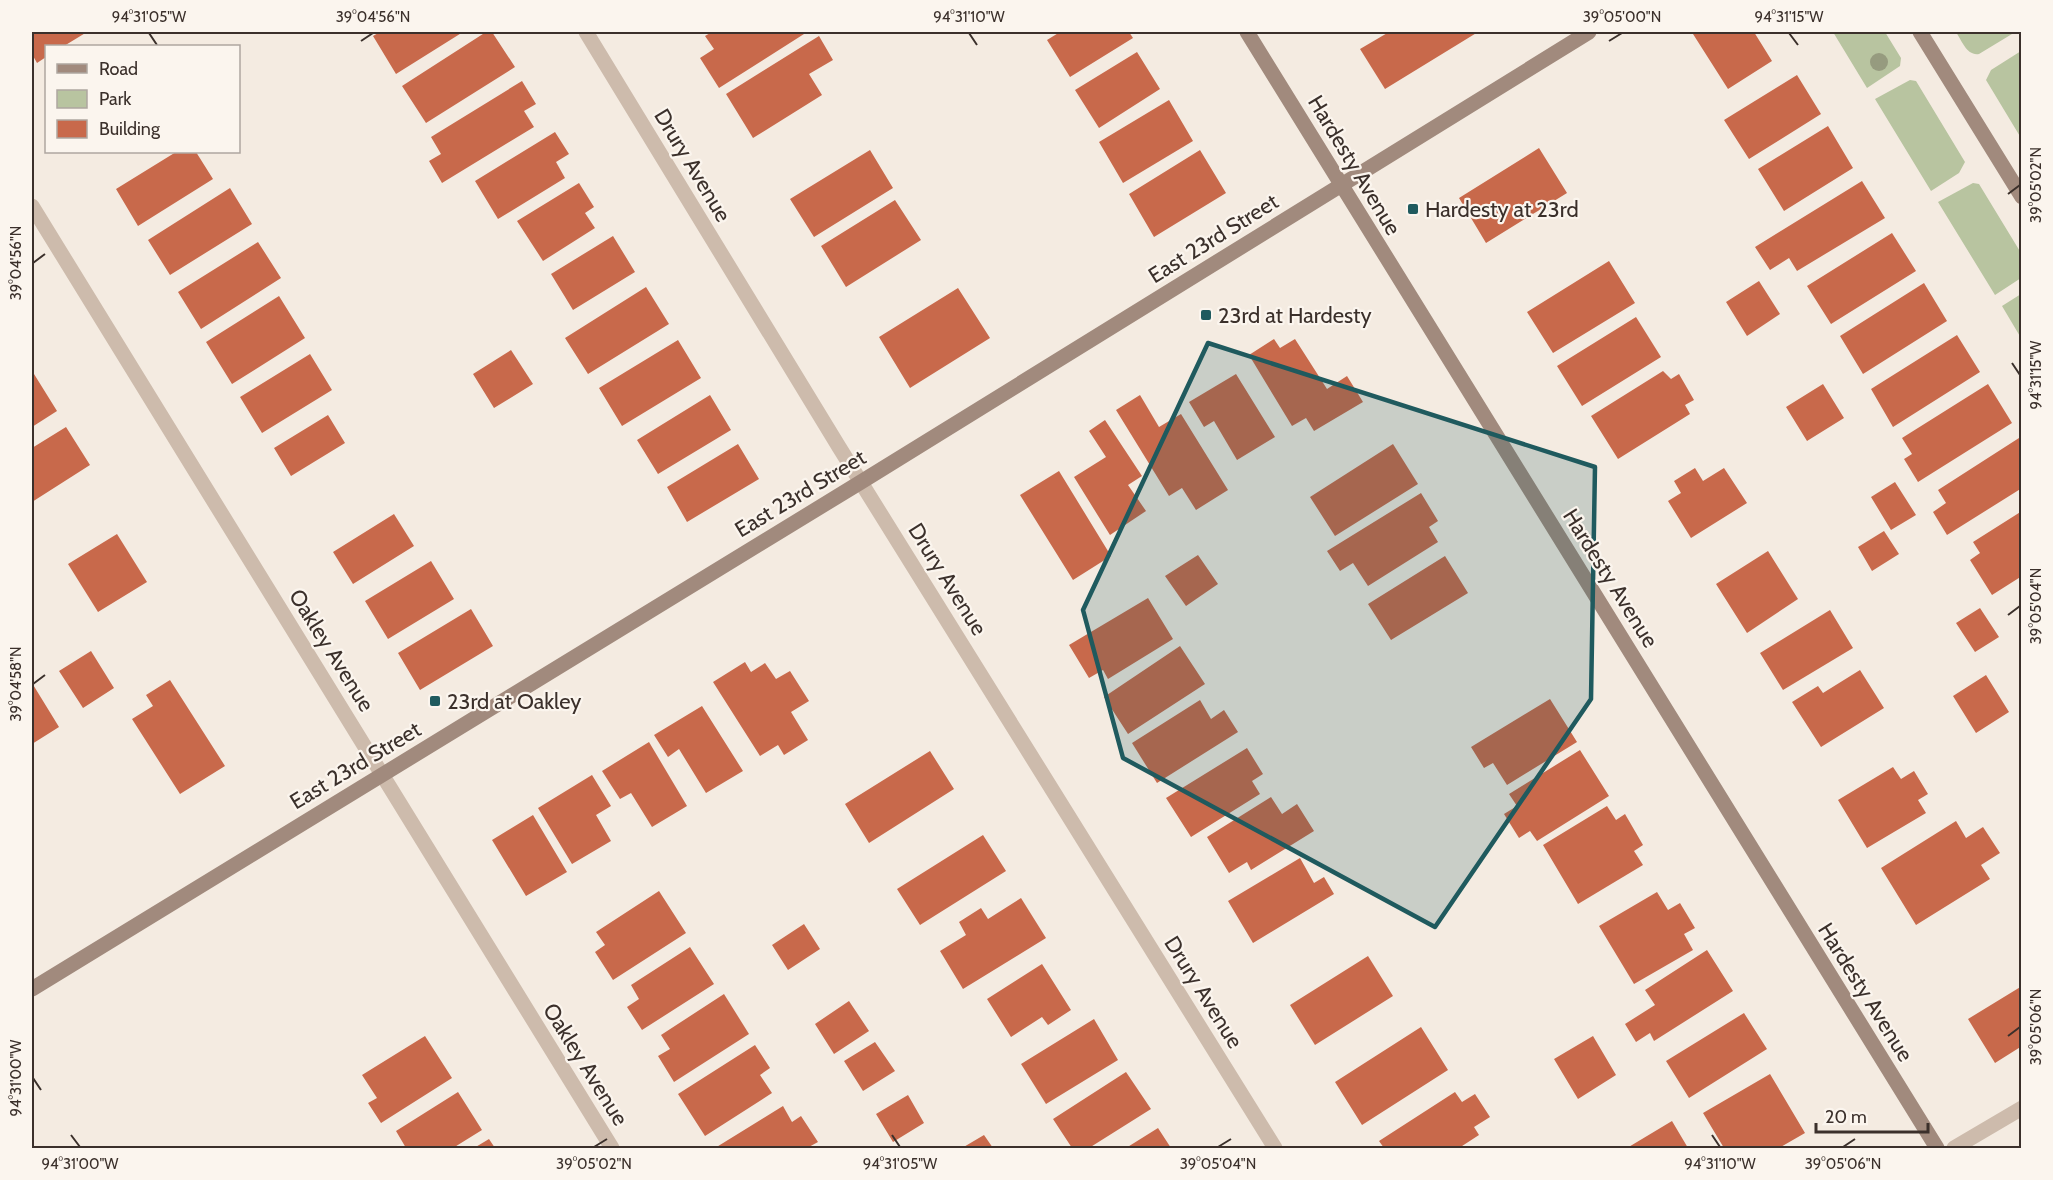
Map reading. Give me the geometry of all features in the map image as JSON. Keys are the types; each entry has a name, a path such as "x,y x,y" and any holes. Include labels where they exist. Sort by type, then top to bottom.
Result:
{"main road":[{"name":"Hardesty Avenue","path":"1247,32 1937,1149"},
{"name":"East 23rd Street","path":"32,989 861,482 1589,32"},
{"path":"1920,32 2022,197"}],"street":[{"name":"Drury Avenue","path":"586,32 861,482 1275,1149"},
{"name":"Oakley Avenue","path":"32,206 612,1149"},
{"path":"1954,1149 2022,1108"}],"highlighted area":[{"path":"1208,343 1595,467 1591,699 1435,927 1123,758 1083,610"}],"green space":[{"path":"1833,32 1885,32 1901,58 1900,66 1867,88"},
{"path":"1956,32 2011,32 2012,34 1979,54 1975,54 1965,47"},
{"path":"2021,51 2021,138 1986,80 1991,70"},
{"path":"1910,80 1916,81 1965,162 1959,173 1931,191 1875,99"},
{"path":"1973,183 1979,184 2021,253 2021,278 1995,295 1938,202"},
{"path":"2021,294 2021,338 2002,306"}],"building":[{"path":"32,32 87,32 66,45 45,45 45,58 37,63 32,54"},
{"path":"380,32 463,32 396,74 373,36"},
{"path":"486,32 492,32 515,67 426,123 402,86"},
{"path":"712,32 802,32 804,34 719,88 700,58 714,49 705,36"},
{"path":"1060,32 1129,32 1133,38 1070,77 1047,40"},
{"path":"1389,32 1478,32 1385,89 1360,49"},
{"path":"1698,32 1754,32 1772,61 1728,89 1693,34"},
{"path":"819,36 833,60 809,74 822,95 753,138 726,94"},
{"path":"1137,52 1160,89 1099,128 1075,90"},
{"path":"1797,75 1821,114 1749,159 1724,120"},
{"path":"522,81 536,104 524,111 534,127 442,183 429,161 441,154 431,137"},
{"path":"1169,100 1193,141 1123,183 1099,142"},
{"path":"1828,126 1853,168 1784,211 1758,169"},
{"path":"555,132 569,154 556,162 565,178 498,219 475,181"},
{"path":"1539,148 1567,193 1486,243 1459,198"},
{"path":"870,150 893,188 814,237 790,199"},
{"path":"1200,150 1226,193 1154,237 1129,194"},
{"path":"174,153 197,153 213,179 138,226 116,189"},
{"path":"1862,181 1885,218 1797,271 1789,258 1770,270 1755,247"},
{"path":"579,183 594,207 585,213 595,228 543,261 517,221"},
{"path":"230,188 252,224 170,275 148,240"},
{"path":"895,200 921,240 846,287 821,246"},
{"path":"1892,233 1916,271 1831,324 1807,286"},
{"path":"613,236 635,272 573,310 551,274"},
{"path":"258,242 281,278 201,329 178,292"},
{"path":"1609,261 1635,303 1553,353 1527,312"},
{"path":"1759,281 1780,314 1747,336 1726,302"},
{"path":"1924,283 1947,321 1863,374 1840,336"},
{"path":"646,287 669,324 588,374 565,338"},
{"path":"958,288 990,338 910,388 879,337"},
{"path":"279,296 305,338 232,384 206,342"},
{"path":"1636,317 1661,357 1582,406 1557,366"},
{"path":"1957,335 1980,372 1893,427 1871,389"},
{"path":"1274,339 1280,348 1295,339 1327,389 1347,376 1363,402 1314,431 1306,418 1292,426 1249,355"},
{"path":"678,340 701,378 622,426 599,388"},
{"path":"511,350 533,384 494,408 473,374"},
{"path":"310,354 332,390 262,433 240,397"},
{"path":"1663,371 1671,379 1679,374 1694,400 1685,405 1690,414 1618,459 1591,416"},
{"path":"34,374 57,411 32,427 32,376"},
{"path":"1236,374 1275,437 1237,460 1214,421 1204,427 1189,402"},
{"path":"1823,384 1844,418 1807,441 1786,407"},
{"path":"1988,384 2012,423 1918,482 1904,459 1912,454 1902,438"},
{"path":"710,395 731,430 658,474 637,440"},
{"path":"1140,395 1159,427 1181,414 1228,490 1196,510 1182,488 1169,496 1116,410"},
{"path":"328,415 345,443 291,476 274,448"},
{"path":"1105,420 1142,476 1128,485 1146,511 1110,535 1074,477 1106,457 1089,431"},
{"path":"66,427 90,465 32,502 32,448"},
{"path":"2019,438 2022,442 2022,488 1947,535 1933,512 1946,503 1938,490"},
{"path":"738,444 759,479 687,522 667,487"},
{"path":"1393,444 1418,484 1335,536 1310,497"},
{"path":"1695,468 1703,481 1724,468 1747,503 1691,538 1668,501 1681,493 1674,481"},
{"path":"1059,471 1111,556 1073,580 1020,495"},
{"path":"1895,482 1916,515 1891,530 1871,497"},
{"path":"1421,493 1438,521 1429,527 1438,542 1368,586 1353,563 1340,571 1327,551"},
{"path":"2022,511 2022,576 1992,595 1970,560 1980,553 1973,542"},
{"path":"394,514 414,546 353,584 333,552"},
{"path":"1884,531 1899,554 1872,571 1858,547"},
{"path":"117,534 147,582 98,612 68,564"},
{"path":"1768,551 1798,599 1747,633 1716,584"},
{"path":"1198,555 1218,584 1186,606 1165,576"},
{"path":"1445,556 1468,593 1391,640 1368,604"},
{"path":"431,561 454,599 388,639 365,601"},
{"path":"1148,598 1173,639 1108,679 1103,670 1089,678 1069,645"},
{"path":"1980,608 1999,637 1975,652 1956,623"},
{"path":"471,609 493,646 420,690 398,653"},
{"path":"1830,610 1853,648 1783,690 1760,653"},
{"path":"1180,646 1205,684 1128,734 1104,697"},
{"path":"91,651 114,688 83,708 59,671"},
{"path":"745,662 751,672 765,663 776,679 790,671 809,701 791,712 808,740 784,755 778,745 760,756 713,682"},
{"path":"1860,670 1884,708 1821,747 1792,702 1818,686 1823,693"},
{"path":"1986,675 2009,712 1976,733 1953,696"},
{"path":"170,680 225,766 180,794 132,719 153,706 146,695"},
{"path":"32,683 59,727 32,744"},
{"path":"1550,699 1577,742 1507,785 1493,763 1484,768 1471,747"},
{"path":"1200,700 1211,719 1224,710 1238,732 1157,783 1132,743"},
{"path":"702,706 743,771 706,793 679,749 668,757 654,735"},
{"path":"649,742 687,806 652,827 631,793 620,799 602,771"},
{"path":"1247,748 1263,774 1252,781 1260,794 1191,837 1166,798"},
{"path":"1580,750 1609,796 1537,841 1530,831 1519,838 1504,814 1517,806 1509,794"},
{"path":"930,751 954,789 869,843 845,804"},
{"path":"1893,767 1901,779 1914,771 1928,794 1918,800 1926,813 1867,848 1838,800"},
{"path":"592,775 611,806 596,815 611,841 572,864 538,808"},
{"path":"1271,797 1282,814 1297,804 1314,831 1251,870 1247,862 1229,873 1207,837"},
{"path":"1607,806 1616,820 1625,814 1643,845 1634,851 1643,865 1578,904 1543,845"},
{"path":"533,815 567,872 526,896 492,840"},
{"path":"1956,821 1966,838 1983,827 2000,853 1981,865 1990,879 1916,925 1881,868"},
{"path":"983,835 1006,871 920,925 897,889"},
{"path":"1300,858 1314,883 1324,877 1334,894 1253,943 1228,901"},
{"path":"659,891 686,933 613,980 595,952 605,945 596,932"},
{"path":"1657,892 1668,910 1680,903 1695,928 1684,934 1693,950 1634,984 1599,926"},
{"path":"1021,898 1046,938 963,989 940,951 966,935 959,922 981,908 988,919"},
{"path":"804,924 820,949 788,970 772,945"},
{"path":"690,947 714,984 642,1030 627,1007 639,999 631,985"},
{"path":"1707,950 1733,991 1654,1041 1650,1033 1636,1042 1625,1024 1655,1005 1645,990"},
{"path":"1368,956 1393,996 1315,1045 1290,1005"},
{"path":"1042,964 1071,1010 1048,1025 1042,1017 1011,1037 987,999"},
{"path":"2022,986 2022,1046 1995,1063 1968,1019"},
{"path":"724,994 749,1034 674,1082 658,1056 670,1049 661,1035"},
{"path":"849,1001 869,1031 834,1054 815,1024"},
{"path":"1744,1013 1767,1049 1689,1098 1666,1061"},
{"path":"1094,1019 1118,1060 1046,1104 1021,1064"},
{"path":"1421,1027 1448,1070 1362,1125 1335,1082"},
{"path":"425,1036 452,1078 381,1123 368,1103 377,1098 362,1075"},
{"path":"1593,1036 1616,1075 1578,1099 1554,1059"},
{"path":"875,1042 895,1071 863,1091 844,1061"},
{"path":"755,1045 770,1068 760,1075 772,1093 705,1136 678,1094"},
{"path":"1126,1072 1151,1109 1089,1148 1072,1148 1053,1119"},
{"path":"1770,1074 1805,1133 1779,1148 1724,1148 1703,1113"},
{"path":"458,1092 482,1130 453,1148 406,1148 396,1131"},
{"path":"1455,1092 1462,1102 1475,1094 1490,1117 1474,1127 1479,1135 1459,1148 1384,1148 1379,1141"},
{"path":"908,1095 924,1123 893,1142 876,1114"},
{"path":"783,1106 792,1122 801,1116 818,1142 807,1148 715,1148"},
{"path":"1672,1121 1688,1148 1627,1148"},
{"path":"1158,1128 1171,1148 1126,1148"},
{"path":"984,1135 993,1148 962,1148"},
{"path":"489,1139 495,1148 474,1148"}],"place":[{"name":"Hardesty at 23rd","path":"1413,209"},
{"name":"23rd at Hardesty","path":"1206,315"},
{"name":"23rd at Oakley","path":"435,701"}]}
